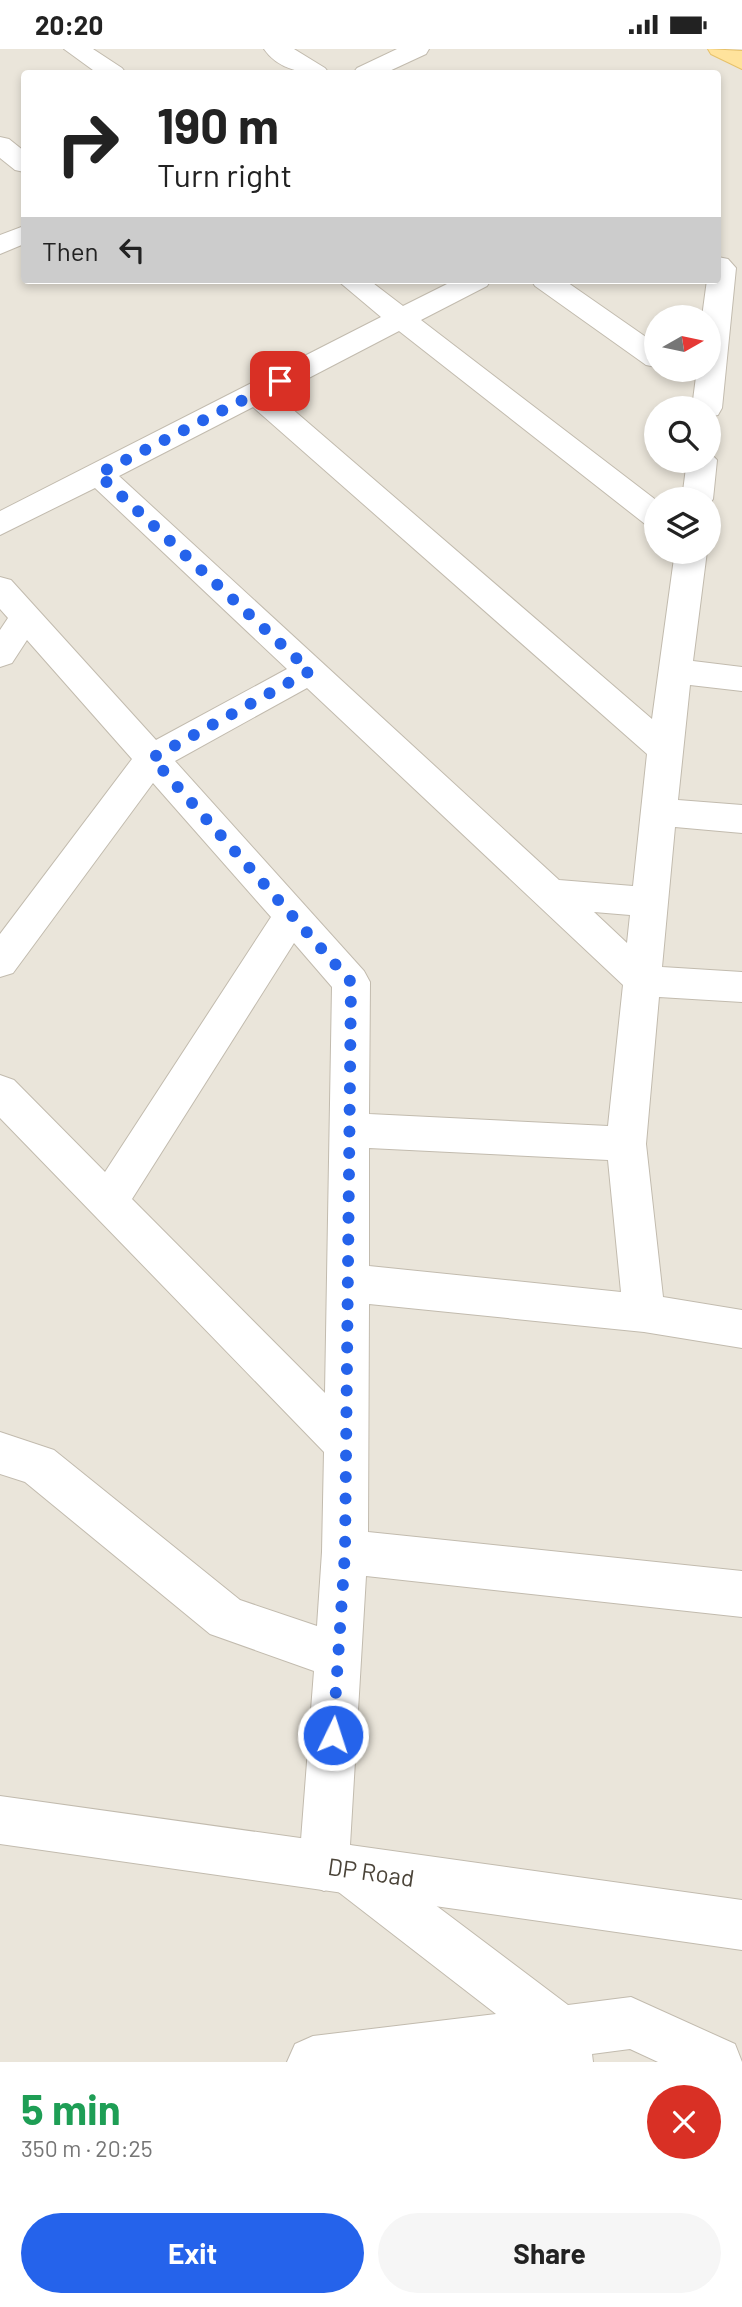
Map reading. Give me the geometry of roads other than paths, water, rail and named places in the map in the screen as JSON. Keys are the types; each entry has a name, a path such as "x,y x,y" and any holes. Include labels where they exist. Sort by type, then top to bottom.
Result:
{"main road":[{"path":"720,49 742,61"}],"street":[{"path":"76,49 108,70"},
{"path":"276,49 311,70"},
{"path":"372,70 417,49"},
{"path":"0,145 21,162"},
{"path":"0,246 21,236"},
{"path":"356,284 644,507"},
{"path":"0,524 469,284"},
{"path":"551,284 644,350"},
{"path":"709,396 720,284"},
{"path":"687,382 702,396"},
{"path":"256,393 665,750"},
{"path":"98,474 644,981 742,987"},
{"path":"644,1313 626,1145 665,750 689,564"},
{"path":"0,588 351,982 345,1552 339,1657 336,1868 564,2047"},
{"path":"0,655 26,617"},
{"path":"0,963 152,758 310,671"},
{"path":"676,671 742,678"},
{"path":"660,812 742,820"},
{"path":"550,894 652,902"},
{"path":"108,1202 292,916"},
{"path":"0,1092 346,1445"},
{"path":"349,1130 626,1145"},
{"path":"348,1283 644,1313 742,1329"},
{"path":"0,1453 38,1465 226,1618 339,1657"},
{"path":"345,1552 742,1594"},
{"name":"DP Road","path":"0,1820 742,1925"},
{"path":"313,2062 564,2047 631,2023 716,2062"}]}
